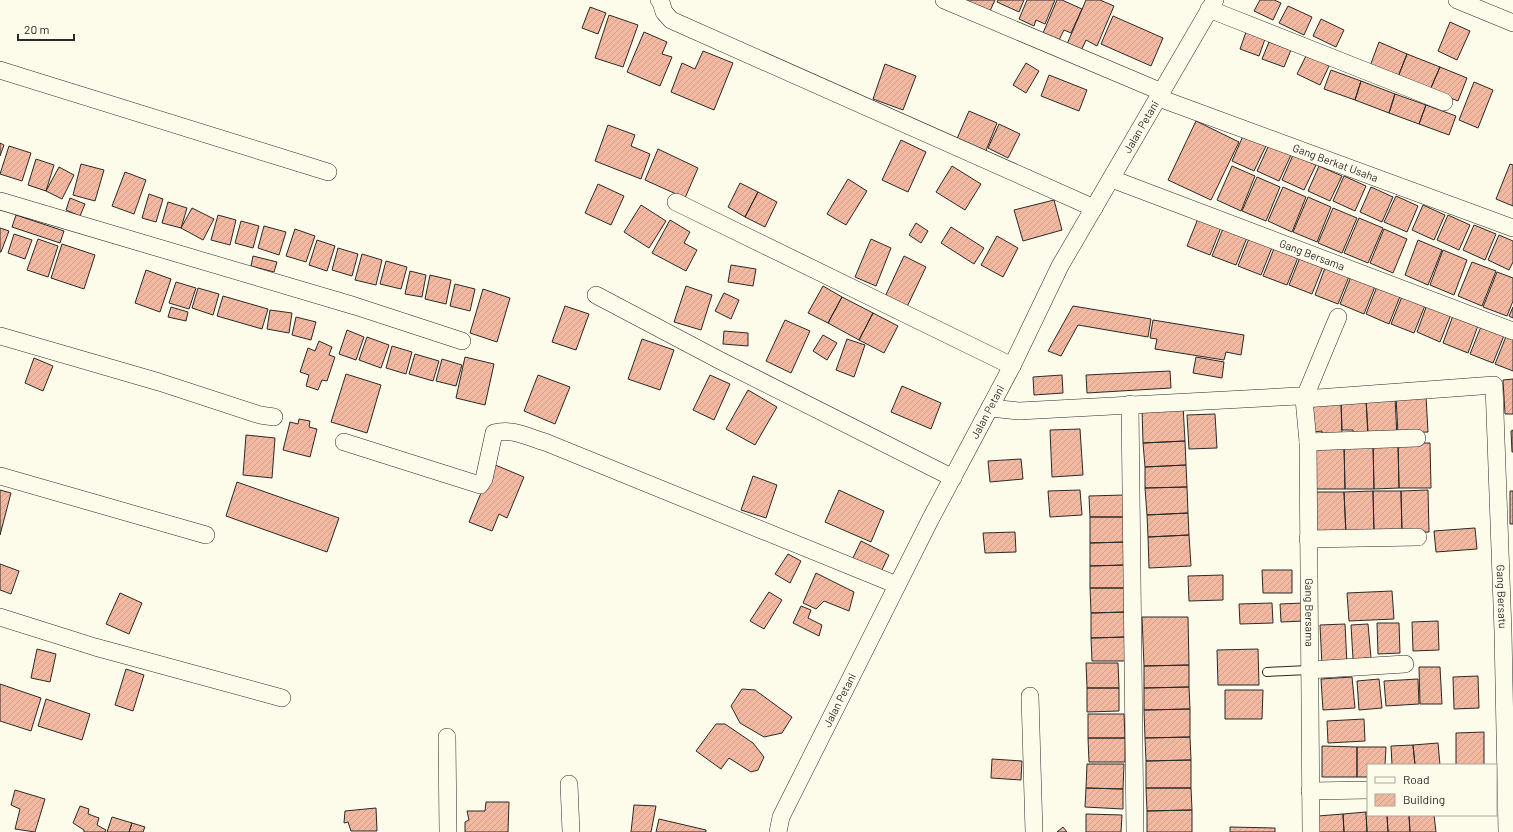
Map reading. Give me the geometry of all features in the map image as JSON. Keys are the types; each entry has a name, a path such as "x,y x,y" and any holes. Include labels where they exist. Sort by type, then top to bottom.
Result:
{"street":[{"path":"659,0 664,12 672,20 1094,208"},
{"name":"Gang Berkat Usaha","path":"944,0 1160,95 1513,228"},
{"path":"1457,0 1513,23"},
{"path":"1212,5 1444,102"},
{"name":"Jalan Petani","path":"778,832 781,817 897,585 953,478 1005,409 1012,366 1060,266 1212,5"},
{"path":"0,70 328,172"},
{"name":"Gang Bersama","path":"1112,179 1513,331"},
{"path":"0,201 355,306 462,341"},
{"path":"676,202 1012,366"},
{"path":"596,295 953,478"},
{"path":"1005,409 1301,398 1338,317"},
{"path":"0,336 159,382 260,415 274,417"},
{"name":"Gang Bersatu","path":"1301,398 1494,385 1503,632 1507,832"},
{"name":"Gang Bersama","path":"1301,398 1308,442 1311,832"},
{"path":"1130,404 1135,832"},
{"path":"344,442 480,485 484,479 494,433 504,430 517,433 553,445 897,585"},
{"path":"1308,442 1417,438"},
{"path":"0,476 206,535"},
{"path":"1308,539 1418,537"},
{"path":"0,617 95,647 282,698"},
{"path":"1309,670 1406,664"},
{"path":"1030,696 1034,832"},
{"path":"447,737 448,832"},
{"path":"569,784 571,832"},
{"path":"1310,791 1367,790"}],"lane":[{"path":"1267,672 1309,670"}],"building":[{"path":"965,0 995,0 990,11"},
{"path":"998,0 1024,0 1019,12 997,2"},
{"path":"1027,0 1055,0 1045,24 1036,20 1034,26 1019,19"},
{"path":"1057,0 1062,0 1082,9 1071,33 1064,30 1059,40 1043,33"},
{"path":"1086,0 1100,0 1114,6 1097,46 1086,40 1081,51 1067,44"},
{"path":"1260,0 1274,0 1281,3 1273,20 1254,11"},
{"path":"1288,6 1312,17 1304,35 1279,23"},
{"path":"590,7 606,13 598,34 582,28"},
{"path":"609,15 638,25 623,67 595,58"},
{"path":"1113,16 1163,38 1151,66 1101,44"},
{"path":"1321,19 1344,30 1336,47 1313,36"},
{"path":"1450,22 1470,31 1457,60 1438,51"},
{"path":"644,32 667,42 662,54 672,57 660,86 627,72"},
{"path":"1246,32 1265,39 1259,56 1240,49"},
{"path":"1269,42 1291,50 1284,67 1262,59"},
{"path":"1379,42 1407,54 1398,77 1370,66"},
{"path":"703,51 733,63 714,110 671,92 682,63 695,69"},
{"path":"1307,54 1329,66 1320,85 1297,74"},
{"path":"1407,54 1440,67 1430,90 1398,77"},
{"path":"1026,63 1039,71 1026,93 1013,85"},
{"path":"885,64 916,76 903,110 873,99"},
{"path":"1440,67 1467,78 1458,101 1430,90"},
{"path":"1331,70 1361,81 1355,100 1324,89"},
{"path":"1049,75 1087,90 1079,111 1041,96"},
{"path":"1361,81 1395,94 1389,113 1355,100"},
{"path":"1474,82 1493,90 1478,128 1459,120"},
{"path":"1395,94 1426,105 1419,124 1389,113"},
{"path":"1426,105 1456,116 1449,135 1419,124"},
{"path":"969,111 997,123 985,153 956,141"},
{"path":"1196,121 1239,142 1211,200 1168,180"},
{"path":"999,124 1020,134 1008,158 988,148"},
{"path":"608,125 635,135 631,146 650,154 641,179 595,161"},
{"path":"1243,136 1266,146 1254,171 1232,161"},
{"path":"901,140 926,152 908,192 882,180"},
{"path":"0,143 4,145 0,156"},
{"path":"1269,145 1291,155 1279,181 1257,171"},
{"path":"9,146 31,153 22,181 0,174"},
{"path":"658,149 698,168 685,198 645,180"},
{"path":"1293,155 1316,165 1304,190 1282,180"},
{"path":"36,159 54,165 46,191 28,185"},
{"path":"81,164 104,170 95,201 73,195"},
{"path":"1510,164 1513,165 1513,206 1496,199"},
{"path":"952,166 981,184 965,210 936,192"},
{"path":"1232,166 1255,176 1241,211 1217,200"},
{"path":"1319,166 1342,176 1330,201 1308,191"},
{"path":"59,167 74,175 62,199 46,191"},
{"path":"125,172 146,180 134,214 112,206"},
{"path":"1344,176 1366,186 1355,211 1333,201"},
{"path":"1257,177 1280,187 1266,221 1242,211"},
{"path":"848,179 867,191 846,225 827,214"},
{"path":"740,183 758,192 745,217 728,207"},
{"path":"598,184 624,196 611,225 585,213"},
{"path":"1283,187 1306,197 1292,232 1268,221"},
{"path":"1371,187 1393,197 1382,222 1360,212"},
{"path":"758,192 777,202 765,227 745,217"},
{"path":"149,194 163,199 156,222 142,218"},
{"path":"1396,196 1418,206 1407,232 1384,222"},
{"path":"1308,197 1331,207 1317,242 1293,232"},
{"path":"70,198 85,204 80,216 66,210"},
{"path":"1054,200 1062,230 1023,241 1014,210"},
{"path":"168,202 187,208 181,228 162,223"},
{"path":"641,205 666,221 649,248 624,232"},
{"path":"1423,205 1445,215 1434,240 1412,230"},
{"path":"192,208 214,219 203,240 181,228"},
{"path":"1333,208 1357,218 1342,253 1318,243"},
{"path":"16,215 64,231 60,243 12,227"},
{"path":"218,215 236,220 230,245 211,240"},
{"path":"1448,215 1470,225 1459,250 1437,240"},
{"path":"1199,216 1222,225 1210,255 1187,246"},
{"path":"1359,218 1383,228 1368,263 1344,253"},
{"path":"670,220 690,232 684,243 697,250 686,271 652,253"},
{"path":"241,221 259,226 253,248 235,243"},
{"path":"916,223 928,231 921,243 909,235"},
{"path":"1474,225 1496,234 1485,260 1463,250"},
{"path":"264,226 286,232 279,255 258,248"},
{"path":"1224,226 1248,235 1236,265 1212,256"},
{"path":"951,227 984,248 974,264 941,243"},
{"path":"0,228 9,231 1,252 0,252"},
{"path":"295,229 315,236 306,262 286,256"},
{"path":"1384,229 1407,239 1393,273 1370,263"},
{"path":"14,234 32,240 25,259 8,253"},
{"path":"1499,235 1513,241 1513,262 1509,270 1488,260"},
{"path":"997,236 1018,248 1003,277 981,265"},
{"path":"1250,236 1273,245 1261,275 1238,266"},
{"path":"38,239 58,246 48,277 27,270"},
{"path":"871,239 891,248 876,286 855,277"},
{"path":"317,240 335,246 327,271 309,265"},
{"path":"1418,240 1442,250 1428,285 1405,275"},
{"path":"62,244 95,255 84,289 51,278"},
{"path":"1275,246 1299,255 1287,285 1263,276"},
{"path":"338,248 358,254 352,276 332,270"},
{"path":"1443,250 1467,260 1454,295 1430,285"},
{"path":"362,254 382,260 376,285 355,280"},
{"path":"1301,255 1324,264 1312,294 1289,285"},
{"path":"253,256 277,262 274,272 251,266"},
{"path":"904,256 926,267 905,311 883,301"},
{"path":"386,261 407,267 401,289 380,284"},
{"path":"1472,262 1496,271 1482,306 1458,296"},
{"path":"731,265 756,269 753,286 728,282"},
{"path":"1326,265 1350,274 1338,304 1315,295"},
{"path":"146,270 171,279 160,312 135,303"},
{"path":"410,271 426,275 422,297 405,294"},
{"path":"1497,272 1513,278 1513,301 1507,316 1483,307"},
{"path":"1352,274 1376,284 1364,314 1340,304"},
{"path":"430,275 451,280 446,304 425,299"},
{"path":"176,282 196,288 189,309 169,303"},
{"path":"455,284 475,289 470,311 450,306"},
{"path":"1378,284 1401,294 1389,324 1366,314"},
{"path":"686,286 712,295 701,330 674,322"},
{"path":"823,286 842,297 828,323 808,313"},
{"path":"198,288 219,294 213,315 192,308"},
{"path":"483,289 510,298 497,342 470,333"},
{"path":"724,293 739,300 731,319 715,311"},
{"path":"1403,294 1426,303 1414,333 1391,324"},
{"path":"223,296 268,309 262,329 217,316"},
{"path":"842,297 873,313 859,340 828,323"},
{"path":"1428,302 1452,312 1440,342 1417,332"},
{"path":"565,306 589,314 576,350 552,342"},
{"path":"1073,306 1151,319 1148,337 1078,325 1061,356 1048,351"},
{"path":"171,307 188,312 186,321 168,317"},
{"path":"1513,307 1513,318 1509,316"},
{"path":"270,310 292,313 289,333 267,329"},
{"path":"873,313 898,326 884,353 859,340"},
{"path":"1454,313 1479,323 1468,353 1443,343"},
{"path":"296,317 316,322 311,340 292,335"},
{"path":"785,320 810,331 791,373 766,361"},
{"path":"1153,320 1244,335 1241,355 1226,352 1224,360 1155,349 1157,339 1150,338"},
{"path":"1482,324 1505,333 1493,363 1470,354"},
{"path":"347,330 364,337 356,360 339,354"},
{"path":"724,331 748,333 748,346 723,344"},
{"path":"1507,334 1513,336 1513,371 1495,364"},
{"path":"823,335 837,343 827,360 813,351"},
{"path":"367,337 389,345 381,368 359,360"},
{"path":"642,339 674,350 660,390 628,379"},
{"path":"847,339 865,345 854,377 836,370"},
{"path":"319,341 332,347 329,355 335,357 327,381 322,380 318,390 306,386 309,375 300,372 308,348 315,351"},
{"path":"392,346 412,352 406,374 386,368"},
{"path":"415,354 439,361 433,381 409,374"},
{"path":"465,357 494,364 485,405 456,398"},
{"path":"1196,357 1224,362 1222,378 1193,373"},
{"path":"34,358 53,366 43,391 25,383"},
{"path":"442,359 462,365 456,386 436,381"},
{"path":"1170,371 1171,388 1087,393 1086,375"},
{"path":"346,374 381,385 367,433 331,422"},
{"path":"538,375 570,387 555,424 524,411"},
{"path":"710,375 730,384 714,420 693,410"},
{"path":"1062,375 1063,393 1034,395 1033,377"},
{"path":"1513,379 1513,414 1505,414 1503,380"},
{"path":"902,386 941,403 931,429 891,412"},
{"path":"748,390 777,407 755,445 726,429"},
{"path":"1426,396 1428,432 1398,433 1396,397"},
{"path":"1395,397 1397,437 1368,432 1366,399"},
{"path":"1366,399 1368,437 1354,438 1353,430 1342,430 1341,400"},
{"path":"1341,400 1342,439 1322,440 1322,431 1313,432 1311,401"},
{"path":"1183,406 1185,441 1143,443 1142,408"},
{"path":"1215,414 1217,448 1189,449 1187,415"},
{"path":"299,419 310,421 309,427 317,429 310,457 283,450 290,422 298,424"},
{"path":"1080,429 1083,475 1052,477 1050,430"},
{"path":"1513,430 1513,452 1512,452 1511,431"},
{"path":"246,435 275,438 272,478 243,475"},
{"path":"1185,441 1186,465 1145,467 1143,443"},
{"path":"1373,443 1398,443 1399,488 1374,489"},
{"path":"1373,443 1374,489 1345,489 1344,444"},
{"path":"1398,443 1430,443 1431,488 1399,488"},
{"path":"1313,444 1344,444 1345,489 1314,489"},
{"path":"1021,459 1023,479 990,482 988,461"},
{"path":"493,464 524,477 507,518 499,514 492,531 469,522"},
{"path":"1186,465 1187,487 1145,488 1145,467"},
{"path":"753,476 777,485 766,518 741,510"},
{"path":"237,482 339,518 327,552 226,516"},
{"path":"1187,487 1188,513 1147,515 1145,488"},
{"path":"0,490 11,493 0,535"},
{"path":"839,490 884,511 871,542 825,522"},
{"path":"1080,490 1082,515 1050,517 1048,491"},
{"path":"1428,490 1429,532 1402,533 1401,491"},
{"path":"1373,491 1401,491 1402,533 1374,533"},
{"path":"1373,491 1374,533 1346,534 1344,492"},
{"path":"1510,491 1513,491 1513,524 1510,524"},
{"path":"1313,492 1344,492 1346,534 1314,534"},
{"path":"1124,495 1124,517 1090,517 1089,496"},
{"path":"1188,513 1189,535 1148,537 1147,515"},
{"path":"1090,517 1124,517 1125,542 1090,543"},
{"path":"1475,528 1477,549 1436,552 1434,531"},
{"path":"1015,532 1016,552 985,553 983,533"},
{"path":"1189,535 1191,566 1149,568 1148,537"},
{"path":"861,541 889,555 879,576 851,562"},
{"path":"1125,542 1125,565 1090,566 1090,543"},
{"path":"788,554 801,561 790,583 775,574"},
{"path":"0,564 19,571 11,594 0,590"},
{"path":"1125,565 1125,588 1090,588 1090,566"},
{"path":"1262,570 1292,570 1292,593 1263,593"},
{"path":"816,573 854,592 849,611 824,601 816,609 803,603"},
{"path":"1223,575 1223,600 1189,601 1188,576"},
{"path":"1090,588 1125,588 1126,612 1091,613"},
{"path":"1392,591 1394,619 1349,621 1347,593"},
{"path":"769,592 782,600 764,629 750,621"},
{"path":"120,593 142,603 129,634 106,624"},
{"path":"1272,603 1273,623 1240,624 1239,604"},
{"path":"1303,603 1304,621 1281,622 1280,604"},
{"path":"801,606 811,610 808,618 822,625 819,636 793,623"},
{"path":"1126,612 1126,637 1091,638 1091,613"},
{"path":"1142,617 1188,617 1189,665 1144,666"},
{"path":"1438,621 1439,650 1413,651 1412,622"},
{"path":"1377,623 1399,623 1400,653 1378,654"},
{"path":"1345,624 1347,665 1322,666 1320,625"},
{"path":"1368,624 1371,658 1353,659 1351,625"},
{"path":"1126,637 1127,661 1092,661 1091,638"},
{"path":"37,649 56,654 50,682 31,678"},
{"path":"1258,649 1259,685 1218,685 1217,650"},
{"path":"1086,663 1118,663 1119,688 1087,688"},
{"path":"1189,665 1189,687 1144,688 1144,666"},
{"path":"1419,667 1440,667 1442,704 1420,704"},
{"path":"126,669 144,675 133,711 115,705"},
{"path":"1478,676 1479,708 1454,709 1453,677"},
{"path":"1352,677 1355,708 1323,710 1321,679"},
{"path":"1379,679 1382,708 1359,710 1357,681"},
{"path":"1418,679 1419,704 1386,706 1384,681"},
{"path":"0,684 41,698 31,731 0,721"},
{"path":"1189,687 1190,709 1144,710 1144,688"},
{"path":"1087,688 1119,688 1119,711 1087,712"},
{"path":"742,689 755,690 792,717 782,733 764,737 740,723 731,706"},
{"path":"1225,690 1263,690 1262,719 1225,719"},
{"path":"46,699 90,714 82,740 38,726"},
{"path":"1190,709 1190,737 1145,738 1144,710"},
{"path":"1088,714 1124,714 1125,738 1088,738"},
{"path":"1364,719 1365,741 1328,743 1327,721"},
{"path":"716,724 725,724 753,743 764,757 758,770 751,772 729,758 721,769 696,751"},
{"path":"1484,732 1484,764 1456,764 1456,733"},
{"path":"1190,737 1191,760 1146,761 1145,738"},
{"path":"1088,738 1125,738 1125,762 1089,762"},
{"path":"1438,743 1440,764 1415,764 1413,745"},
{"path":"1413,745 1415,764 1392,764 1391,746"},
{"path":"1322,746 1357,747 1357,777 1322,777"},
{"path":"1357,747 1386,747 1385,764 1367,764 1367,777 1357,777"},
{"path":"992,759 1022,761 1021,780 991,778"},
{"path":"1191,760 1191,788 1146,788 1146,761"},
{"path":"1087,764 1124,764 1123,789 1086,788"},
{"path":"1086,788 1123,789 1123,809 1085,807"},
{"path":"1146,788 1191,788 1192,810 1147,811"},
{"path":"15,790 45,799 35,832 15,829 20,809 11,805"},
{"path":"486,802 509,802 508,832 465,832 465,822 469,820 467,811 485,811"},
{"path":"634,805 656,806 651,832 631,832"},
{"path":"80,806 89,809 88,814 99,818 97,825 106,830 105,832 84,832 84,830 73,823"},
{"path":"376,808 377,831 351,831 348,822 344,823 345,811"},
{"path":"1192,810 1192,832 1147,832 1147,811"},
{"path":"1366,812 1367,832 1344,832 1343,814"},
{"path":"1366,812 1367,816 1387,816 1388,832 1367,832"},
{"path":"1086,814 1122,815 1121,832 1086,832"},
{"path":"1343,814 1344,832 1319,832 1318,816"},
{"path":"1387,816 1409,816 1410,832 1388,832"},
{"path":"1409,816 1434,816 1436,832 1410,832"},
{"path":"112,817 132,823 129,832 107,832"},
{"path":"659,819 706,830 706,832 656,832"},
{"path":"132,823 145,827 143,832 129,832"},
{"path":"1063,827 1067,832 1057,832"},
{"path":"1230,827 1275,828 1275,832 1230,832"}]}
